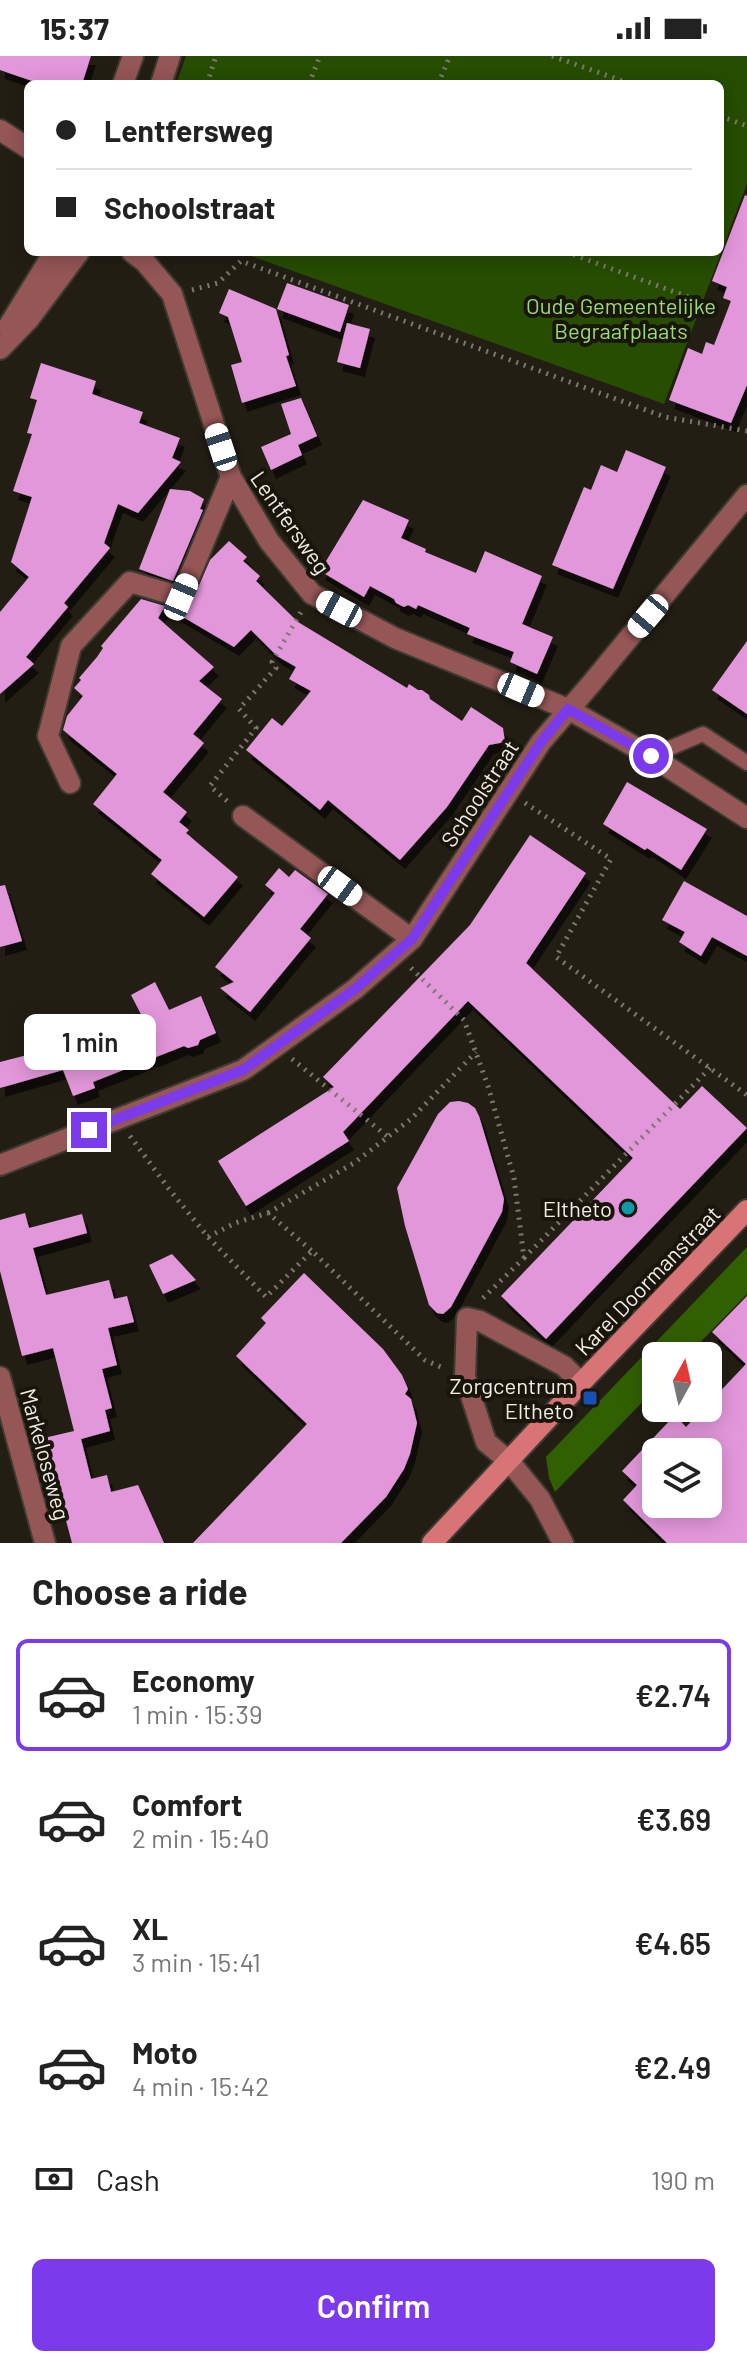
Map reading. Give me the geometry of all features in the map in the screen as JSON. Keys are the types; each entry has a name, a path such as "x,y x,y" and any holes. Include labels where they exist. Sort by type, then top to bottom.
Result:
{"main road":[{"name":"Karel Doormanstraat","path":"432,1543 747,1210"}],"street":[{"path":"124,80 133,56"},
{"path":"162,80 170,56"},
{"path":"0,130 24,145"},
{"path":"0,342 52,256"},
{"path":"0,349 29,319 76,256"},
{"name":"Lentfersweg","path":"137,256 172,294 231,477 269,541 312,594 395,638 568,709 651,756 747,818"},
{"path":"70,783 48,736 71,646 130,582 181,597 231,477"},
{"name":"Schoolstraat","path":"0,1165 243,1070 355,989 412,939 541,742 747,495"},
{"path":"243,816 412,939"},
{"path":"467,1318 465,1377 486,1442 510,1462 540,1499 563,1543"},
{"name":"Karel Doormanstraat","path":"467,1318 480,1321 564,1366 581,1383"},
{"name":"Markeloseweg","path":"0,1377 45,1543"}],"lane":[{"path":"651,756 703,734 747,763"}],"path":[{"path":"208,80 216,56"},
{"path":"311,80 320,56"},
{"path":"440,80 450,56"},
{"path":"552,56 620,80"},
{"path":"724,117 747,126"},
{"path":"577,256 694,299"},
{"path":"172,294 218,283 241,261 665,417 747,431"},
{"path":"243,816 210,786 256,728 239,709 276,668 272,662 312,594"},
{"path":"509,793 611,859 556,957 747,1095"},
{"path":"395,954 464,1020 514,1178 524,1258"},
{"path":"276,1046 388,1137"},
{"path":"208,1237 235,1223 268,1213 354,1163 411,1119 476,1052"},
{"path":"467,1318 495,1285 710,1068"},
{"path":"118,1118 208,1237 266,1297 312,1251"},
{"path":"268,1213 425,1360 465,1377"}],"green space":[{"name":"Oude Gemeentelijke Begraafplaats","path":"186,56 747,56 747,184 724,245 724,80 177,80"},
{"name":"Oude Gemeentelijke Begraafplaats","path":"251,256 720,256 664,404"},
{"path":"747,1247 747,1294 701,1342 656,1342"},
{"path":"642,1357 642,1402 555,1492 546,1457"}],"building":[{"path":"0,56 91,56 83,80 29,80 0,70"},
{"path":"745,195 747,385 731,423 669,400 688,348 702,354 706,342 714,345 731,301 723,298 727,287 712,281"},
{"path":"287,283 349,305 340,332 277,309"},
{"path":"229,289 276,309 296,386 242,403 231,365 242,362 228,317 219,313"},
{"path":"347,323 370,329 360,368 337,362"},
{"path":"41,363 96,381 92,394 143,412 139,423 180,438 172,458 181,462 138,513 118,504 104,543 110,548 64,603 68,607 26,657 34,664 0,694 0,612 29,577 11,562 32,497 13,491 32,434 27,433 37,400 30,398"},
{"path":"301,398 317,436 298,445 302,455 271,470 261,447 291,434 281,404"},
{"path":"626,450 666,467 613,589 552,565 584,487 591,490 601,465 617,472"},
{"path":"170,489 190,491 204,499 200,509 203,510 173,581 139,569"},
{"path":"363,500 409,520 401,538 426,549 425,552 476,573 485,551 542,576 522,624 553,637 537,674 510,662 514,652 467,634 470,628 418,605 416,609 408,605 404,607 370,586 364,597 320,571"},
{"path":"229,541 247,557 243,561 260,576 256,581 298,622 407,688 409,684 422,690 462,721 471,707 503,728 505,742 489,745 447,807 400,860 328,800 320,810 246,750 272,718 282,726 311,691 289,679 296,667 277,656 251,630 234,647 166,607 183,610 190,606 210,560"},
{"path":"141,599 165,606 158,618 214,667 199,681 222,699 193,734 204,743 163,792 187,812 179,822 189,830 186,833 238,877 204,917 151,874 162,860 93,804 117,774 63,730 67,716 83,696 74,688 81,680 79,678 97,657 103,648 101,646"},
{"path":"747,641 747,714 712,690"},
{"path":"627,782 707,829 681,870 603,824"},
{"path":"530,835 586,873 526,963 680,1109 702,1086 747,1128 546,1339 501,1296 633,1158 468,1001 343,1132 349,1141 246,1206 218,1161 334,1087 323,1077 470,925"},
{"path":"279,868 289,877 295,870 328,894 300,929 311,938 250,1012 220,988 234,982 215,967 275,893 265,885"},
{"path":"684,881 747,916 747,956 712,937 701,956 679,942 685,932 662,920"},
{"path":"5,885 22,941 0,947 0,886"},
{"path":"155,982 169,1010 201,996 216,1033 200,1040 198,1045 184,1046 93,1082 95,1088 73,1096 63,1070 0,1088 0,1062 35,1053 38,1059 102,1034 105,1043 147,1026 131,995"},
{"path":"459,1101 475,1108 479,1116 504,1199 502,1212 451,1307 443,1314 437,1313 429,1305 397,1188 438,1114 450,1102"},
{"path":"25,1213 29,1228 82,1214 87,1233 33,1248 46,1295 109,1280 114,1299 127,1296 134,1322 108,1328 117,1365 102,1369 112,1408 105,1410 110,1431 81,1439 91,1479 107,1475 111,1492 138,1485 164,1543 72,1543 44,1438 74,1431 53,1348 22,1356 0,1271 0,1220"},
{"path":"172,1254 196,1280 163,1294 149,1265"},
{"path":"304,1273 383,1349 402,1375 408,1389 405,1394 411,1399 417,1423 404,1469 386,1497 341,1543 193,1543 307,1424 236,1356 266,1323 261,1318"},
{"path":"747,1296 747,1543 667,1543 623,1500 637,1485 622,1471 642,1450 642,1518 722,1518 722,1438 653,1438 668,1422 681,1422 686,1427 691,1422 722,1422 722,1389 746,1364 712,1332"}],"place":[{"name":"Eltheto","path":"628,1208"},
{"name":"Zorgcentrum Eltheto","path":"590,1398"}],"route":[{"path":"89,1130 243,1070 355,989 412,939 541,742 568,709 651,756"}]}
